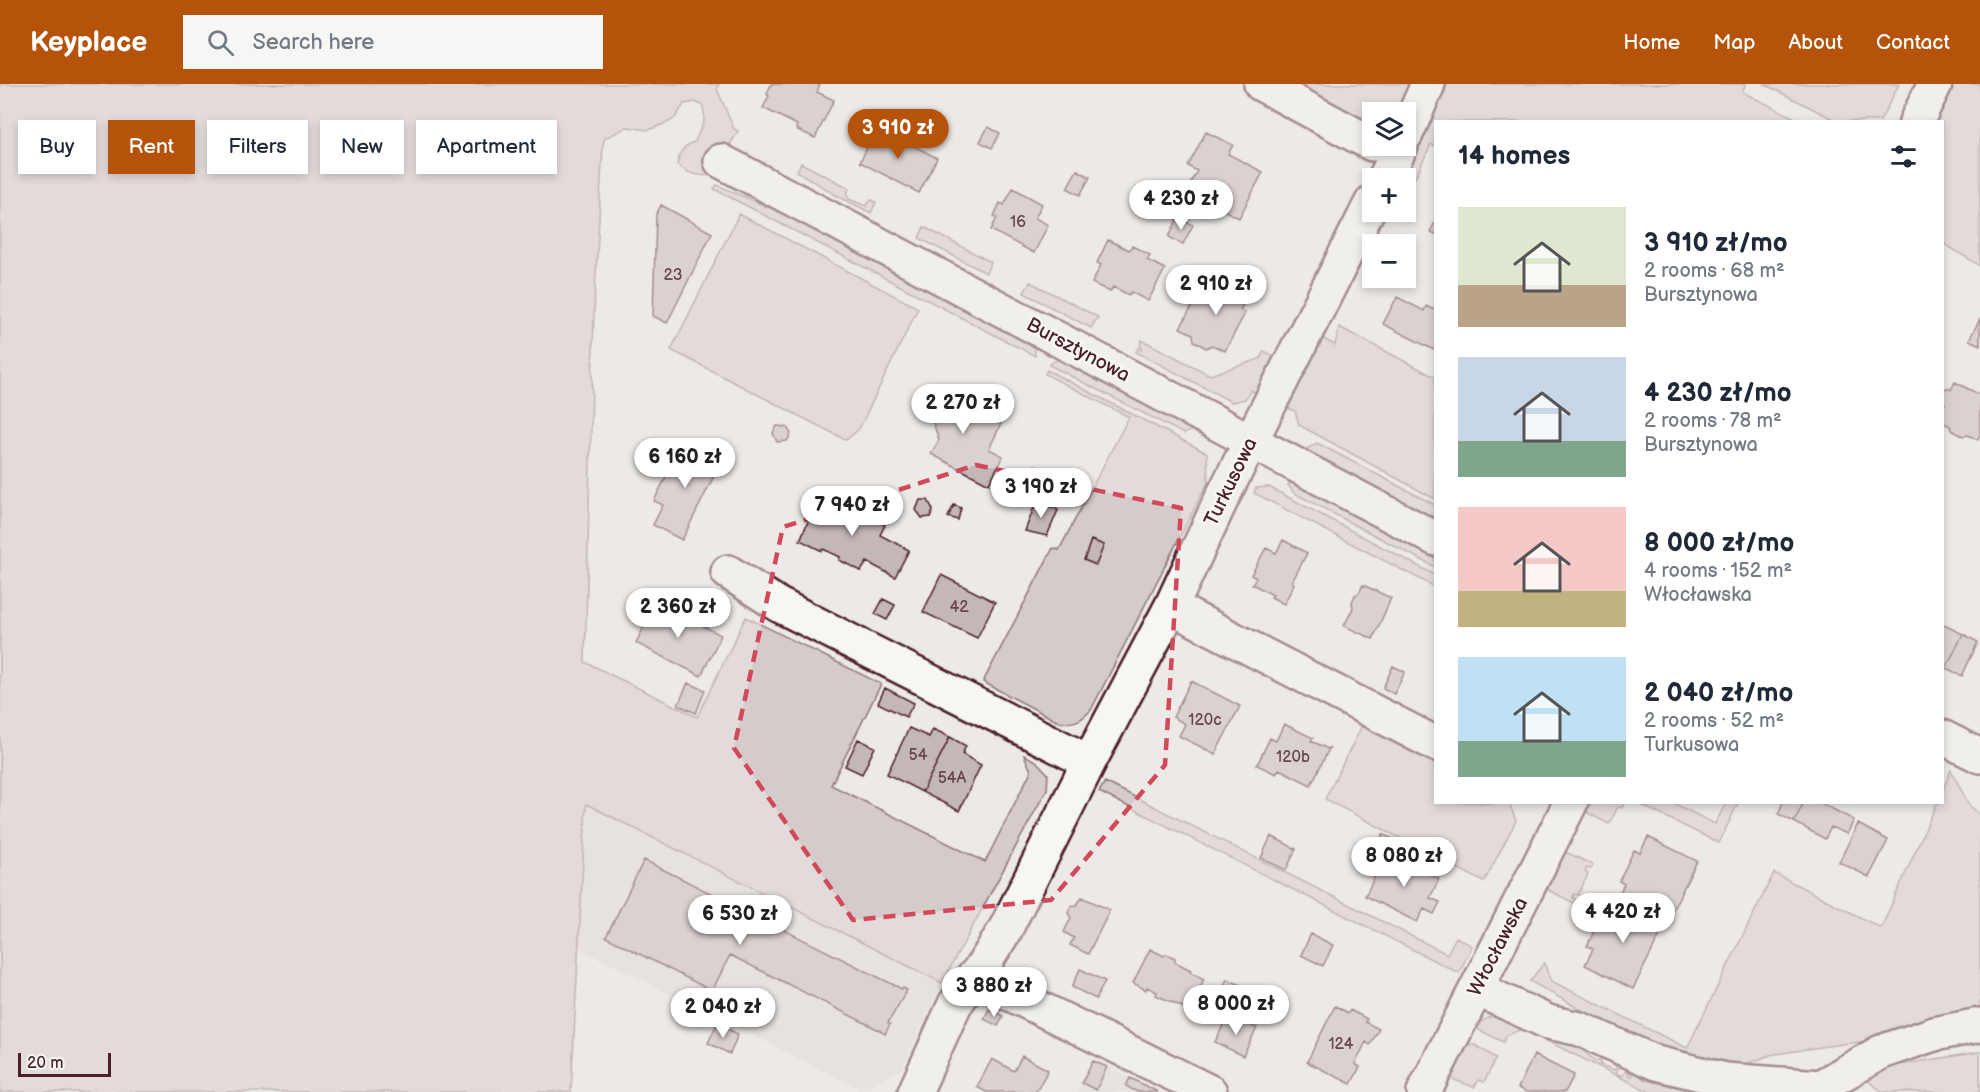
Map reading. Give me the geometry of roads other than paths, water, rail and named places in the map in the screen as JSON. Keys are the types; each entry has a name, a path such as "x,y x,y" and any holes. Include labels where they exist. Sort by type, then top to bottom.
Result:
{"street":[{"path":"1261,84 1362,137"},
{"path":"1416,105 1428,84"},
{"path":"1917,120 1935,84"},
{"name":"Bursztynowa","path":"721,161 1434,538"},
{"name":"Turkusowa","path":"915,1092 955,1004 1005,930 1089,762 1171,608 1251,441 1362,222"},
{"path":"728,572 779,605 1089,762"},
{"path":"1171,608 1434,743"},
{"path":"1944,738 1980,756"},
{"name":"Włocławska","path":"1425,1092 1482,979 1562,806"},
{"path":"974,976 1210,1092"},
{"path":"1482,979 1548,1022 1580,1029 1656,1063 1745,1083 1766,1092"},
{"path":"1729,1081 1820,1087 1881,1052 1934,1034 1980,1025"}]}
